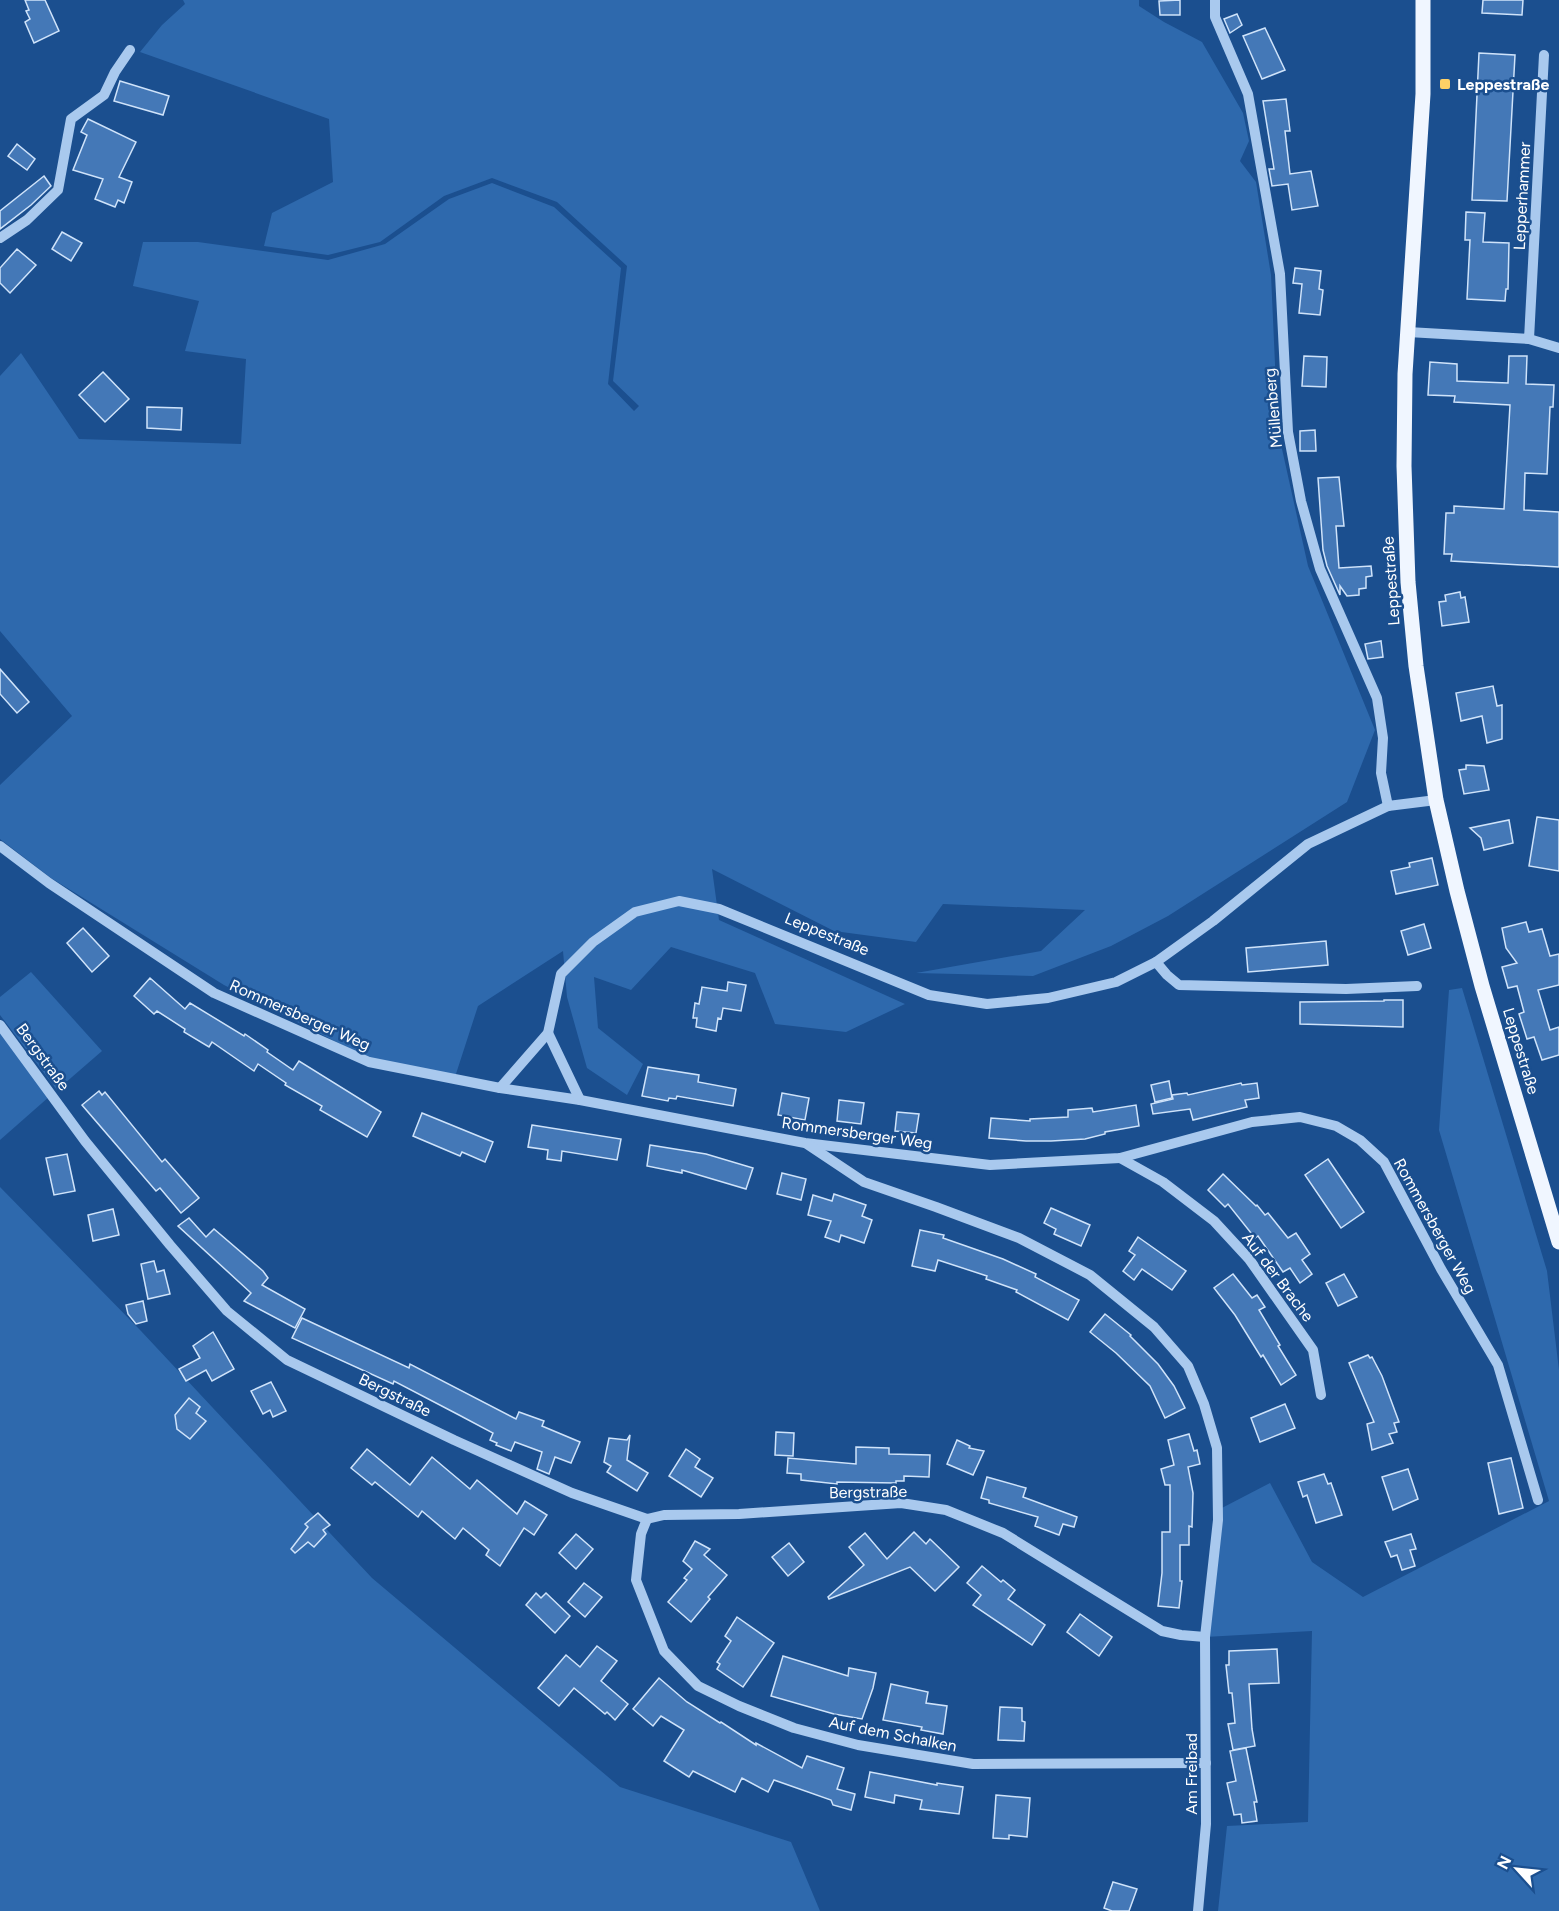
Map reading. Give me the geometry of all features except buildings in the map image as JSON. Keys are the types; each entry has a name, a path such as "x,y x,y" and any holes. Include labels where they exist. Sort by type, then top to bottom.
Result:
{"main road":[{"name":"Leppestraße","path":"1423,0 1423,94 1405,374 1404,466 1408,582 1416,666 1436,800 1482,986 1559,1242"}],"street":[{"name":"Müllenberg","path":"1215,0 1215,17 1248,94 1280,274 1288,432 1301,501 1320,569 1377,698 1383,738 1381,773 1388,806"},
{"path":"0,238 27,220 58,190 71,119 104,94 130,50"},
{"name":"Lepperhammer","path":"1529,339 1544,55"},
{"path":"1408,332 1529,339 1559,348"},
{"name":"Leppestraße","path":"500,1088 548,1032 561,974 593,942 635,912 679,901 719,909 929,995 987,1004 1048,998 1116,982 1156,962 1213,921 1308,844 1388,806 1436,800"},
{"name":"Rommersberger Weg","path":"0,846 49,883 214,993 369,1062 805,1143 990,1165 1120,1158 1252,1122 1300,1117 1336,1126 1360,1140 1384,1162 1441,1269 1498,1365 1538,1500"},
{"path":"1156,962 1179,985 1346,989 1417,986"},
{"name":"Bergstraße","path":"0,1025 85,1141 170,1245 227,1311 287,1360 454,1440 572,1493 646,1519 664,1515 739,1514 901,1503 946,1510 1003,1533 1162,1630 1181,1635 1205,1637"},
{"path":"548,1032 579,1100"},
{"path":"805,1143 864,1182 1018,1238 1090,1275 1154,1327 1188,1366 1204,1404 1217,1448 1218,1520 1205,1637"},
{"name":"Auf der Brache","path":"1120,1158 1164,1182 1214,1221 1249,1259 1313,1350 1321,1395"},
{"name":"Auf dem Schalken","path":"646,1519 640,1534 636,1580 664,1651 698,1686 740,1706 794,1728 858,1745 973,1764 1206,1763"},
{"name":"Am Freibad","path":"1198,1911 1205,1843 1205,1637"}],"shaded area":[{"path":"183,0 1139,0 1139,6 1202,42 1243,113 1249,141 1240,161 1256,182 1271,275 1278,431 1308,566 1375,730 1347,802 1168,916 1111,946 1033,976 916,973 1041,951 1085,910 943,904 916,942 834,931 712,869 719,920 905,1004 846,1032 775,1024 755,973 671,947 631,990 594,977 598,1028 643,1064 627,1095 587,1068 567,997 563,951 478,1006 455,1077 368,1058 224,985 51,878 0,839 0,785 72,716 0,631 0,376 21,353 79,439 241,444 246,359 185,351 199,301 133,286 143,242 198,242 328,260 385,244 449,199 492,183 554,207 621,268 608,384 634,411 639,406 613,381 627,266 557,202 492,178 444,196 380,242 328,255 264,246 272,213 333,182 329,119 140,52 162,25 185,4"},
{"path":"31,972 102,1051 57,1090 0,1015 0,997"},
{"path":"1462,988 1547,1271 1559,1370 1559,1911 1218,1911 1227,1826 1308,1822 1312,1631 1205,1637 1218,1510 1270,1483 1312,1562 1363,1597 1549,1501 1439,1130 1449,990"},
{"path":"0,1029 50,1096 0,1140"},
{"path":"0,1187 141,1331 372,1578 620,1787 791,1842 820,1911 0,1911"}],"place":[{"name":"Leppestraße","path":"1445,84"}]}
